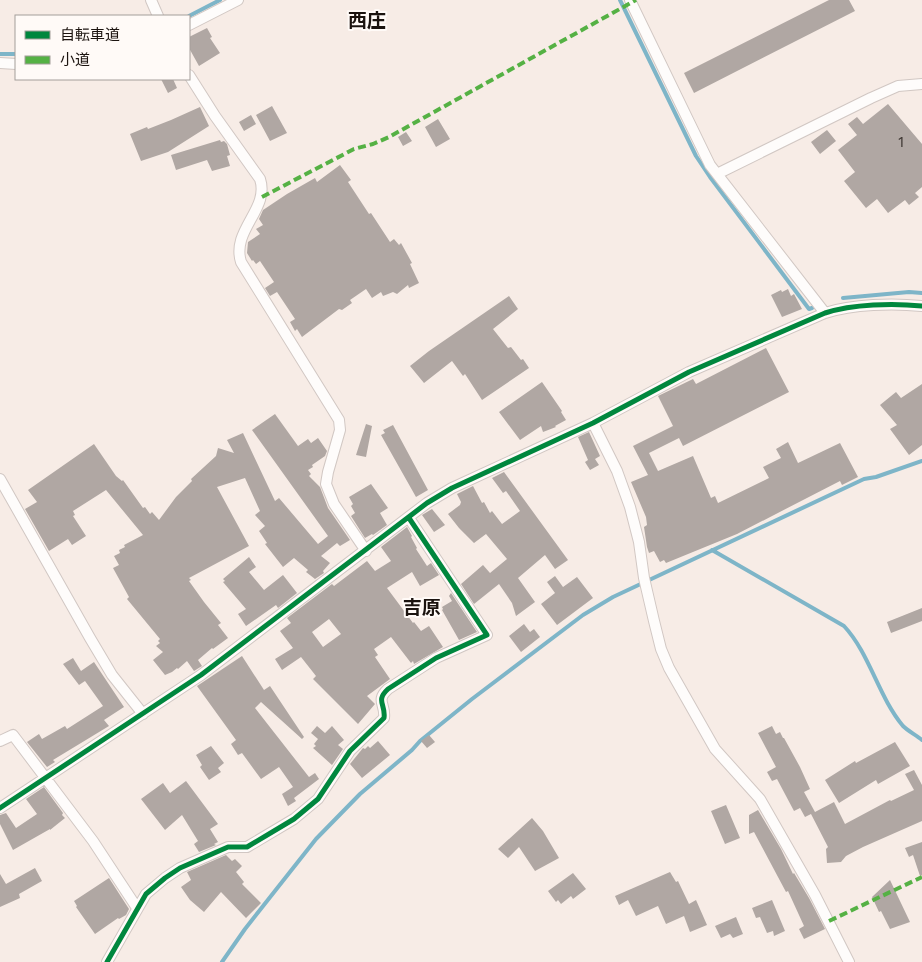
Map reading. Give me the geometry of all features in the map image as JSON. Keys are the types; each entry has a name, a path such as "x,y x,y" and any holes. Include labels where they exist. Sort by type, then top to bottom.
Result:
{"street":[{"path":"151,0 158,15"},
{"path":"190,24 238,0"},
{"path":"630,0 704,155 825,313"},
{"path":"0,63 15,64"},
{"path":"190,77 215,116 260,179 263,188 262,197 243,235 238,253 241,262 339,420 340,430 326,484 334,504 366,551"},
{"path":"717,174 898,86 922,84"},
{"path":"0,808 201,675 427,503 452,488 593,423 689,372 825,313 857,307 922,306"},
{"path":"593,423 617,472 630,507 661,649 677,683 715,749 760,800 815,895 848,962"},
{"path":"0,479 112,675 143,714"},
{"path":"107,962 146,894 180,868 228,847 247,848 294,819 318,799 358,742 384,718 385,711 381,700 382,694 436,658 487,635 408,518"},
{"path":"0,741 14,735 93,841 137,908"}],"building":[{"path":"829,0 849,0 855,11 694,93 684,73"},
{"path":"207,28 212,37 210,38 220,53 199,66 190,50 190,36"},
{"path":"162,80 173,80 177,88 168,93"},
{"path":"888,104 922,144 922,187 915,193 919,197 909,205 905,200 888,213 877,199 866,208 844,181 855,172 838,150 857,135 848,124 857,117 863,124"},
{"path":"272,106 287,133 270,141 256,115"},
{"path":"200,107 209,126 168,152 141,161 130,134 147,127 148,129"},
{"path":"251,115 256,124 244,131 239,122"},
{"path":"438,119 450,139 436,147 425,127"},
{"path":"827,130 836,141 820,154 811,142"},
{"path":"406,132 412,141 403,146 398,137"},
{"path":"220,140 227,144 230,155 227,156 230,166 212,171 207,160 176,170 171,155"},
{"path":"340,165 351,180 348,182 390,242 394,239 399,245 401,243 412,263 410,264 419,283 409,288 408,285 397,294 393,292 383,296 381,292 372,298 366,289 350,300 352,303 342,310 339,309 302,337 297,329 295,331 290,322 295,319 277,292 270,296 265,288 274,282 260,261 256,264 252,261 247,253 248,242 260,234 256,229 263,225 259,219 263,210 315,178 317,182"},
{"path":"788,289 791,296 794,294 802,309 782,317 771,295"},
{"path":"509,296 518,309 493,329 508,348 511,347 529,368 482,400 465,374 463,376 452,361 424,383 410,366"},
{"path":"766,348 789,392 683,446 679,438 649,453 658,471 693,456 711,498 715,496 718,503 769,478 763,467 781,458 776,449 788,442 798,463 840,443 858,477 842,485 840,481 737,534 666,563 664,560 660,562 654,551 649,553 644,527 647,525 646,517 631,482 648,475 633,446 673,426 658,396 693,379 696,384"},
{"path":"542,382 566,420 556,427 543,432 541,426 520,440 499,412"},
{"path":"922,384 922,445 909,455 890,429 897,425 880,405 896,392 901,398"},
{"path":"275,414 298,446 308,439 311,443 318,438 327,451 325,456 308,470 311,474 309,476 320,487 328,508 350,540 340,546 337,543 321,556 330,563 323,571 324,573 315,579 294,558 283,567 265,544 267,543 259,531 265,526 255,515 260,511 245,478 217,487 249,546 189,578 191,580 189,581 221,623 218,625 228,638 198,660 202,666 194,671 187,661 178,669 165,675 153,660 163,652 156,646 160,643 158,641 160,639 127,599 129,597 113,568 119,565 114,556 120,553 119,550 125,547 124,545 143,535 106,490 73,511 75,515 73,516 86,536 72,545 68,539 49,551 25,509 37,502 28,490 94,444 116,476 123,480 143,508 145,507 150,514 152,512 159,520 176,497 192,481 191,479 216,456 218,448 234,453 227,440 243,433 275,501 279,498 318,544 328,536 252,430"},
{"path":"366,424 372,426 366,457 356,455"},
{"path":"393,425 428,490 416,497 381,435 385,433 383,430"},
{"path":"589,432 600,456 595,459 599,465 590,470 585,462 588,460 578,437"},
{"path":"504,472 568,560 555,569 545,555 518,578 535,602 516,616 512,603 499,584 474,604 461,584 483,565 490,573 507,559 486,534 474,543 448,514 460,505 461,502 457,494 473,486 482,503 484,502 490,513 492,511 502,524 520,511 506,491 503,493 492,478"},
{"path":"371,484 388,508 380,513 387,525 365,538 351,516 355,513 349,497"},
{"path":"432,509 445,525 434,532 422,515"},
{"path":"407,527 416,549 427,566 431,563 439,575 420,586 412,572 387,588 413,623 421,631 429,626 443,647 414,664 413,661 411,663 391,637 374,649 378,655 375,657 390,679 367,696 375,704 358,724 313,679 316,676 301,657 282,670 275,659 293,648 280,631 291,623 287,618 332,584 334,586 367,561 375,571 391,561 381,547","holes":["329,619 341,634 323,647 312,632"]},
{"path":"249,557 256,567 249,572 264,590 283,575 297,593 278,608 276,605 246,626 238,614 246,609 223,582 225,581 223,579"},
{"path":"555,576 563,587 577,577 593,598 557,625 541,604 555,593 547,582"},
{"path":"451,593 477,632 459,640 442,610 442,607 452,601 449,596"},
{"path":"922,608 922,621 891,633 887,622"},
{"path":"524,624 530,632 534,629 540,637 521,652 509,636"},
{"path":"242,656 264,690 270,686 304,737 302,739 261,702 255,708 309,777 315,773 319,779 294,798 296,801 288,806 282,794 293,787 279,767 261,779 242,753 238,755 231,744 236,740 197,686"},
{"path":"73,658 81,671 94,662 124,707 104,720 109,726 53,760 55,762 47,767 27,742 39,734 42,739 65,726 67,729 103,706 85,681 79,685 63,664"},
{"path":"317,726 325,733 332,726 344,740 338,745 343,749 332,765 313,748 316,746 314,744 318,739 311,733"},
{"path":"772,726 776,734 780,732 800,767 810,789 804,792 815,812 834,802 845,824 890,800 914,790 905,774 914,770 922,785 922,821 863,847 846,856 841,862 827,863 826,849 828,847 811,814 805,817 800,808 794,811 777,779 772,781 767,772 776,767 758,733"},
{"path":"429,735 435,742 427,748 421,741"},
{"path":"378,741 390,755 362,778 350,764 363,748 365,749 368,746 370,748"},
{"path":"895,742 910,766 878,784 876,780 839,803 825,780 855,761 856,763"},
{"path":"211,746 224,763 218,768 221,772 209,780 200,767 202,765 196,755"},
{"path":"186,781 218,824 210,829 218,842 214,844 216,845 199,852 194,844 198,841 182,815 165,830 141,799 163,783 170,793"},
{"path":"44,787 65,818 50,830 13,850 0,824 0,815 6,813 16,828 37,814 26,799"},
{"path":"726,805 740,838 725,844 711,811"},
{"path":"758,810 825,929 804,939 799,929 804,926 788,891 786,892 754,832 749,834 749,815"},
{"path":"532,818 543,831 559,858 535,871 519,847 508,858 498,849"},
{"path":"922,842 922,875 920,876 913,855 909,857 905,848"},
{"path":"226,855 232,861 235,859 242,866 236,872 244,882 242,884 261,903 246,918 221,892 204,912 190,900 181,887 191,880 187,872"},
{"path":"35,868 42,881 19,894 20,898 0,907 0,874 6,884"},
{"path":"670,872 676,882 678,881 689,904 696,900 707,925 690,932 684,916 666,924 658,906 636,916 628,900 619,905 615,896"},
{"path":"573,873 586,889 573,899 571,896 561,904 558,900 556,902 548,891"},
{"path":"109,878 129,909 126,915 118,918 95,934 76,907 74,901"},
{"path":"890,880 910,922 890,929 872,897"},
{"path":"772,900 785,931 774,936 773,931 767,933 760,917 756,918 752,908"},
{"path":"736,917 743,934 733,938 730,934 721,938 715,926"}],"waterway":[{"path":"190,15 220,0"},
{"path":"620,0 696,156 809,309 812,308"},
{"path":"0,54 15,54"},
{"path":"843,298 909,292 922,293"},
{"path":"222,962 245,929 316,839 360,794 420,741 472,699 583,615 613,597 864,479 876,477 922,461"},
{"path":"712,550 844,626 861,649 894,714 907,730 922,740"}],"marked path":[{"path":"262,197 354,149 389,137 636,0"},
{"path":"829,921 922,877"}],"cycle path":[{"path":"0,808 201,675 427,503 452,488 593,423 689,372 825,313 873,305 922,306"},
{"path":"107,962 146,894 180,868 228,847 247,847 294,819 318,799 350,751 384,718 382,697 388,689 436,658 487,635 409,518"}],"district":[{"name":"西庄","path":"367,20"},
{"name":"吉原","path":"422,607"}]}
